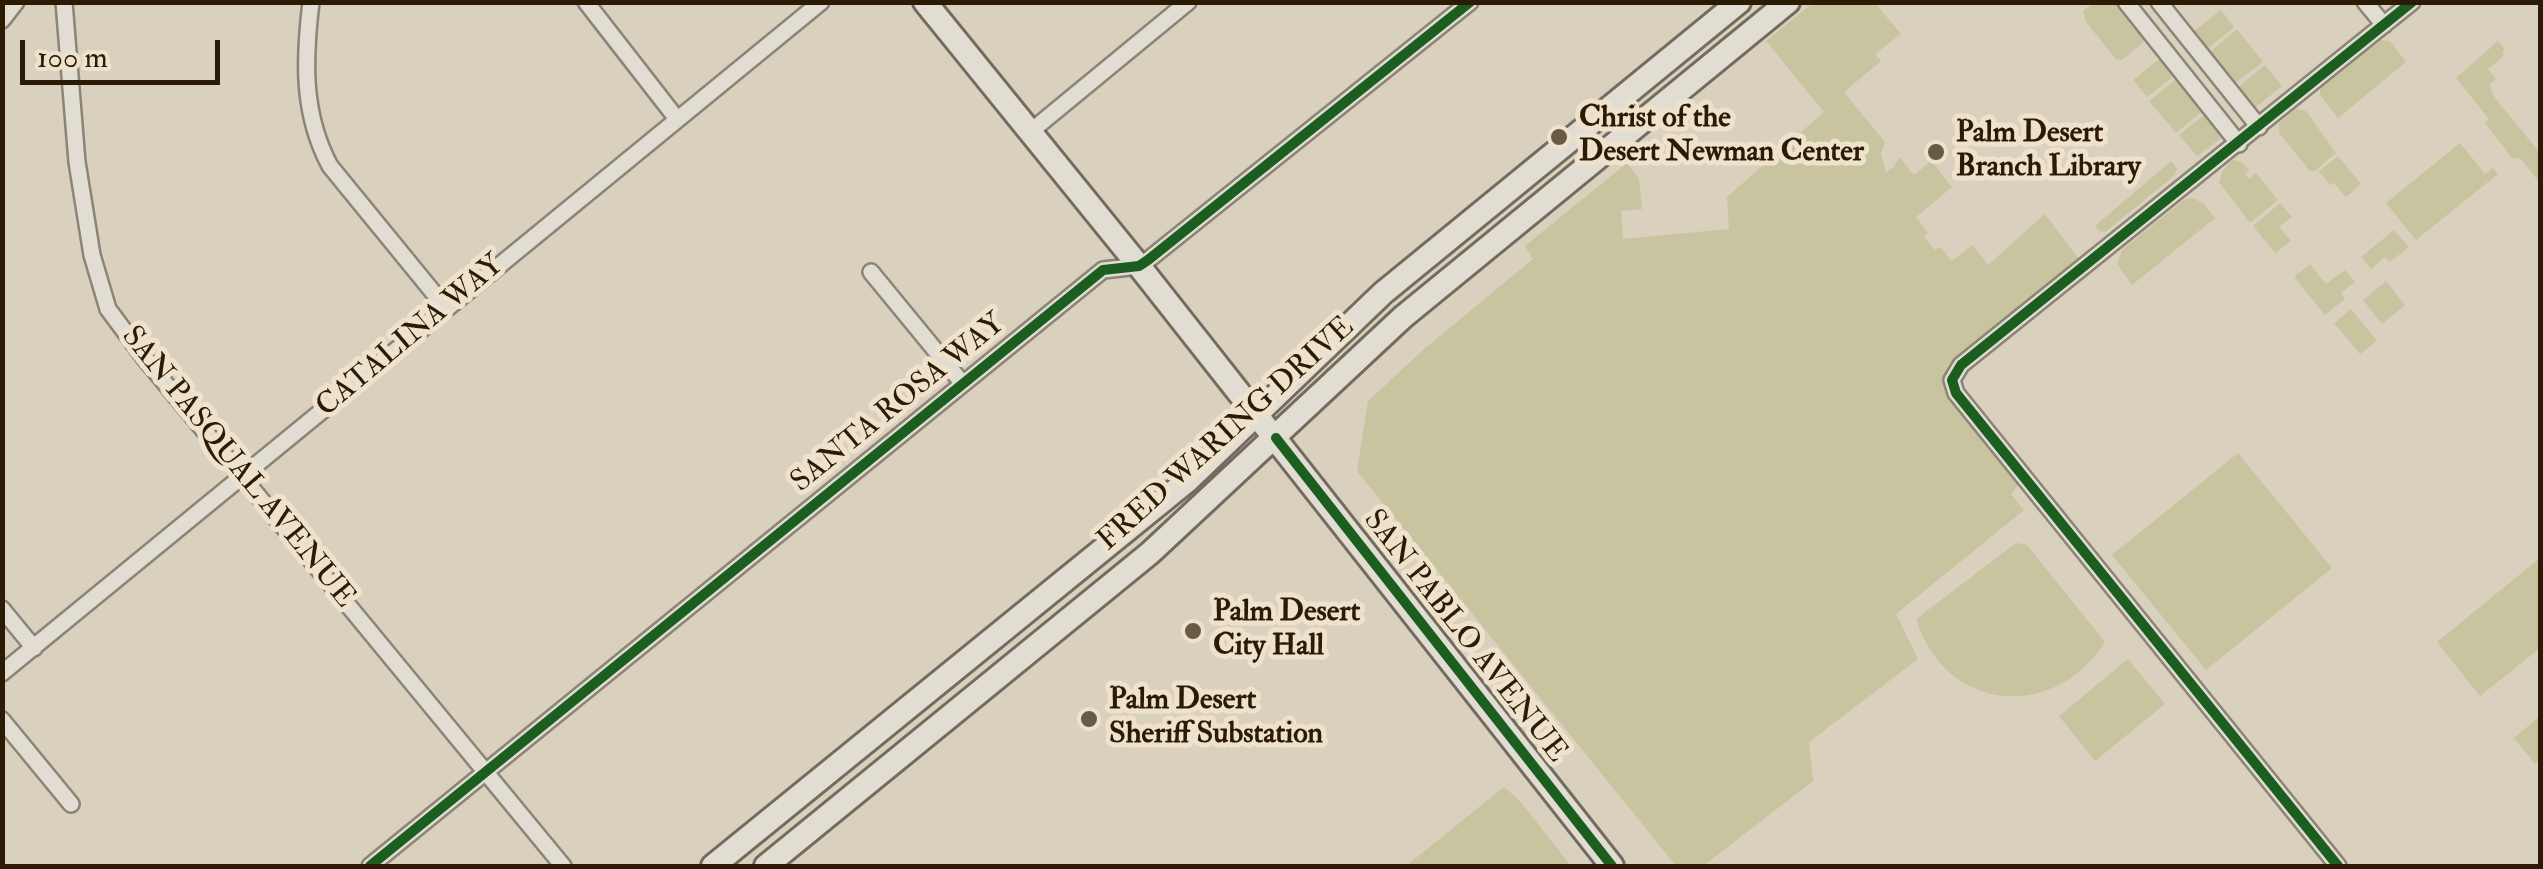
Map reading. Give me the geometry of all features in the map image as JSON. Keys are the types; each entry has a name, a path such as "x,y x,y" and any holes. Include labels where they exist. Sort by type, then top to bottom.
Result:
{"main road":[{"name":"SAN PABLO AVENUE","path":"925,2 1140,266 1612,866"},
{"name":"FRED WARING DRIVE","path":"713,866 1186,481 1383,293 1739,2"},
{"name":"FRED WARING DRIVE","path":"766,866 1165,540 1403,316 1788,2"}],"street":[{"path":"2,20 16,2"},
{"name":"SAN PASQUAL AVENUE","path":"64,2 78,162 92,254 108,309 563,866"},
{"path":"310,2 306,78 310,119 318,144 330,166 446,308"},
{"path":"586,2 678,119"},
{"name":"CATALINA WAY","path":"2,673 821,2"},
{"path":"1030,132 1188,2"},
{"name":"SANTA ROSA WAY","path":"370,866 1103,270 1140,266 1470,2"},
{"path":"2126,2 2239,144"},
{"path":"2159,2 2259,128"},
{"path":"2366,2 2384,26"},
{"path":"2338,866 1956,394 1952,380 1961,366 2412,2"},
{"path":"871,272 963,384"},
{"path":"2,609 34,648"},
{"path":"2,720 70,804"}],"shaded area":[{"path":"1813,3 1875,3 1901,34 1875,54 1881,61 1844,92 1885,142 1881,154 1886,172 1899,157 1914,175 1931,161 1952,187 1916,217 1928,233 1924,237 1935,250 1940,247 1952,261 1972,245 1988,265 2045,214 2078,258 1949,364 1943,381 1948,396 2019,484 2011,494 2024,510 1896,614 1918,659 1809,742 1813,781 1703,866 1676,866 1357,471 1368,401 1533,259 1525,246 1627,163 1639,179 1642,209 1621,211 1623,239 1729,229 1727,197 1824,112 1766,41"},
{"path":"2094,3 2118,3 2147,39 2122,60 2116,59 2086,22 2083,11"},
{"path":"2221,10 2234,27 2206,50 2192,33"},
{"path":"2237,29 2263,62 2234,84 2209,53"},
{"path":"2381,40 2390,41 2406,62 2338,118 2320,95 2320,89"},
{"path":"2498,41 2505,49 2504,56 2488,69 2496,79 2489,85 2540,153 2540,183 2520,158 2512,158 2485,123 2489,119 2456,78"},
{"path":"2162,57 2176,74 2147,97 2133,80"},
{"path":"2265,65 2282,86 2255,108 2237,88"},
{"path":"2179,77 2205,109 2176,133 2149,101"},
{"path":"2296,109 2306,111 2336,153 2315,171 2310,171 2279,133 2279,123"},
{"path":"2207,113 2223,137 2197,156 2179,135"},
{"path":"2460,143 2485,174 2493,168 2498,174 2416,240 2386,203"},
{"path":"2338,156 2361,184 2346,197 2319,171"},
{"path":"2233,160 2242,162 2249,170 2245,174 2249,179 2256,173 2278,200 2250,223 2219,182 2223,170"},
{"path":"2171,161 2177,169 2175,175 2105,232 2099,231 2095,226"},
{"path":"2193,198 2215,218 2132,285 2117,264 2122,250 2185,199"},
{"path":"2280,203 2292,217 2279,227 2291,241 2275,253 2253,226"},
{"path":"2394,230 2409,247 2390,262 2385,257 2371,269 2361,257"},
{"path":"2310,264 2326,284 2345,270 2355,282 2341,293 2345,299 2325,315 2294,277"},
{"path":"2386,281 2405,305 2382,324 2363,300"},
{"path":"2351,309 2377,341 2360,354 2334,323"},
{"path":"2238,453 2332,568 2206,670 2112,555"},
{"path":"2016,543 2027,545 2105,642 2083,668 2058,686 2030,695 2002,696 1975,689 1950,673 1930,650 1916,619"},
{"path":"2540,558 2540,648 2480,696 2437,642"},
{"path":"2128,659 2165,704 2095,761 2059,716"},
{"path":"2540,716 2540,760 2535,764 2514,738"},
{"path":"1504,787 1520,801 1571,866 1406,866"}],"cycle path":[{"path":"370,866 1103,270 1139,266 1148,260 1470,2"},
{"path":"2338,866 1956,393 1952,380 1961,365 2412,2"},
{"path":"1276,438 1612,866"}],"place":[{"name":"Christ of the Desert Newman Center","path":"1559,137"},
{"name":"Palm Desert Branch Library","path":"1936,152"},
{"name":"Palm Desert City Hall","path":"1193,631"},
{"name":"Palm Desert Sheriff Substation","path":"1089,719"}]}
